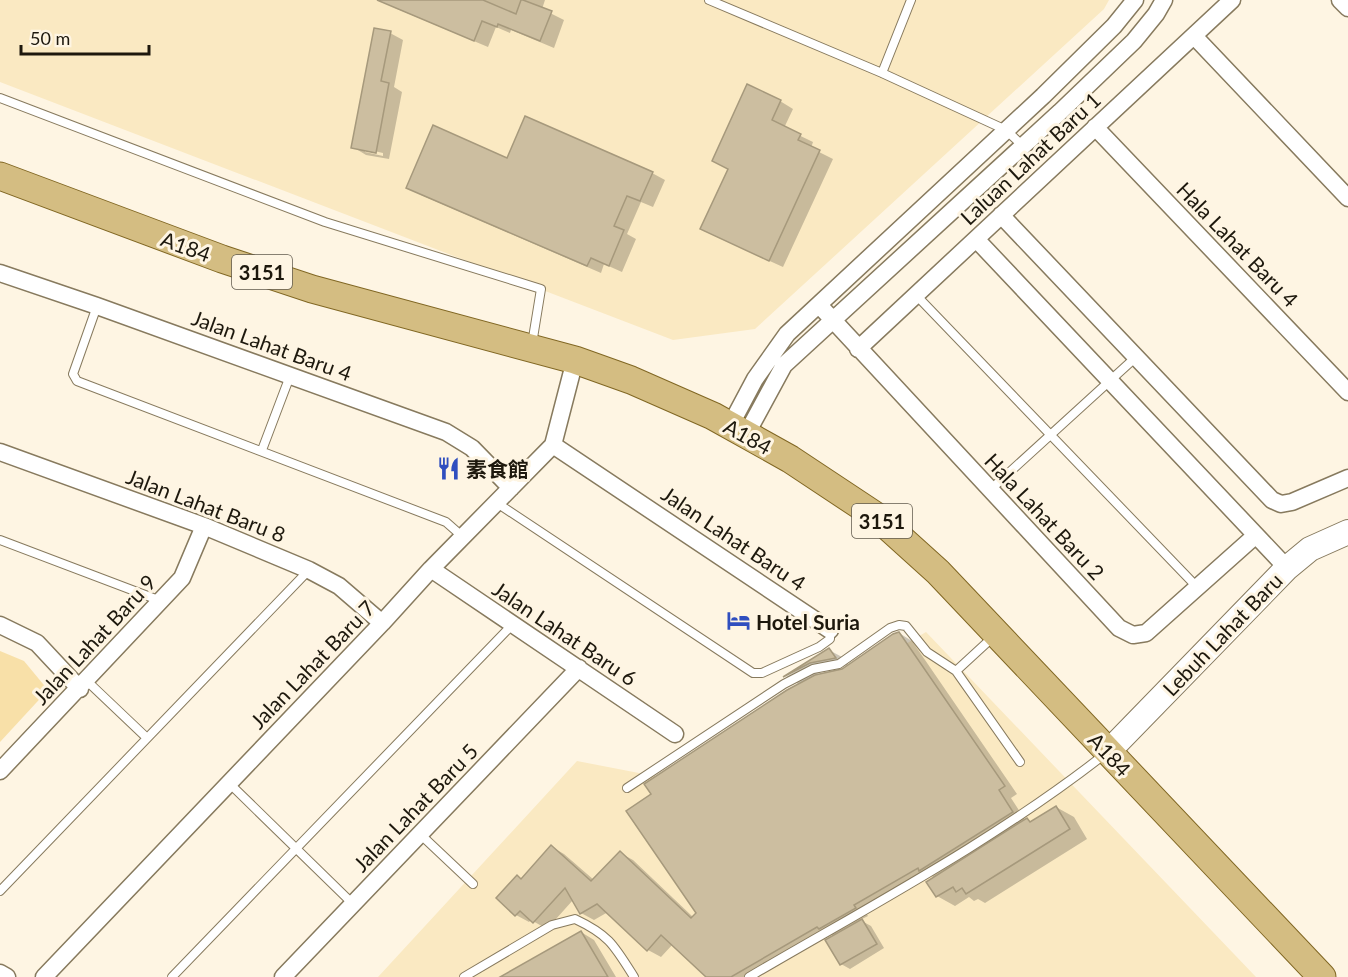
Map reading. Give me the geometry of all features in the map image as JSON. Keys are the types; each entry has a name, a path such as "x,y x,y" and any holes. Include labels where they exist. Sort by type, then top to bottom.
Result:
{"main road":[{"name":"A184","path":"0,176 212,256 312,289 575,360 674,399 790,459 876,516 938,572 1322,977"}],"street":[{"path":"738,431 755,380 787,334 1086,54 1135,0"},
{"path":"738,431 784,365 1134,41 1156,14 1164,0"},
{"name":"Laluan Lahat Baru 1","path":"858,349 1232,0"},
{"path":"1340,0 1348,8"},
{"path":"1194,36 1348,198"},
{"name":"Hala Lahat Baru 4","path":"1095,127 1348,392"},
{"path":"1001,215 1272,500 1281,504 1292,502 1348,478"},
{"path":"976,239 1287,568"},
{"name":"Jalan Lahat Baru 4","path":"0,273 98,306 446,432 472,448 511,488"},
{"name":"Hala Lahat Baru 2","path":"819,305 1119,628 1133,635 1146,633 1256,535"},
{"name":"Jalan Lahat Baru 7","path":"44,977 382,624 431,569 553,445 575,360"},
{"name":"Jalan Lahat Baru 4","path":"553,445 830,630"},
{"name":"Jalan Lahat Baru 8","path":"0,452 204,526 309,570 339,586 382,624"},
{"name":"Jalan Lahat Baru 9","path":"0,771 84,685 182,578 204,526"},
{"name":"Lebuh Lahat Baru","path":"1108,752 1287,568 1310,549 1348,532"},
{"name":"Jalan Lahat Baru 6","path":"431,569 675,734"},
{"path":"0,625 37,643 84,685"},
{"name":"Jalan Lahat Baru 5","path":"283,977 579,668"},
{"path":"0,973 6,977"}],"lane":[{"path":"711,0 882,73 1006,130 1023,146"},
{"path":"882,73 911,0"},
{"path":"0,98 325,222 541,289 531,348"},
{"path":"916,295 1197,587"},
{"path":"98,306 73,374 76,381 446,522 463,537"},
{"path":"990,490 1136,357"},
{"path":"262,450 290,376"},
{"path":"497,503 753,673 762,673 819,647 830,639 830,630"},
{"path":"0,540 161,601"},
{"path":"0,891 309,570"},
{"path":"172,977 512,625"},
{"path":"627,788 784,684 813,669 839,664 890,628 899,625 906,626 927,652 956,671 1020,762"},
{"path":"956,671 996,634"},
{"path":"84,685 147,738"},
{"path":"749,977 992,835 1057,792 1108,752"},
{"path":"229,783 353,904"},
{"path":"420,834 472,884"},
{"path":"464,977 552,925 574,919 596,929 614,945 634,977"}],"shaded area":[{"path":"0,0 1109,0 1104,9 755,329 673,340 0,82"},
{"path":"926,632 1256,977 378,977 577,761 675,780"},
{"path":"0,651 24,661 48,690 0,742"}],"building":[{"path":"377,0 483,0 516,14 523,0 552,11 540,41 498,24 497,27 482,21 474,41"},
{"path":"374,28 391,31 381,81 389,83 376,153 351,148"},
{"path":"747,84 781,100 772,120 801,134 798,140 820,150 769,261 700,229 728,169 712,161"},
{"path":"525,116 653,172 640,201 627,196 614,226 624,230 609,266 591,258 587,266 406,188 433,125 507,158"},
{"path":"899,632 1005,786 999,790 1013,812 919,871 918,868 854,905 856,908 819,929 817,927 731,977 706,977 661,935 647,951 597,904 580,914 565,888 533,923 520,911 515,916 496,898 517,875 521,879 551,845 591,881 620,851 691,918 696,913 626,811 651,794 644,784 787,690 815,675 842,669"},
{"path":"829,648 836,658 810,663 783,677"},
{"path":"1056,806 1070,829 966,894 962,888 956,892 953,887 936,897 926,882 1027,818 1030,822"},
{"path":"862,919 877,944 840,965 825,940"},
{"path":"581,931 608,977 500,977"}],"place":[{"name":"素食館","path":"448,468"},
{"name":"Hotel Suria","path":"738,621"}]}
